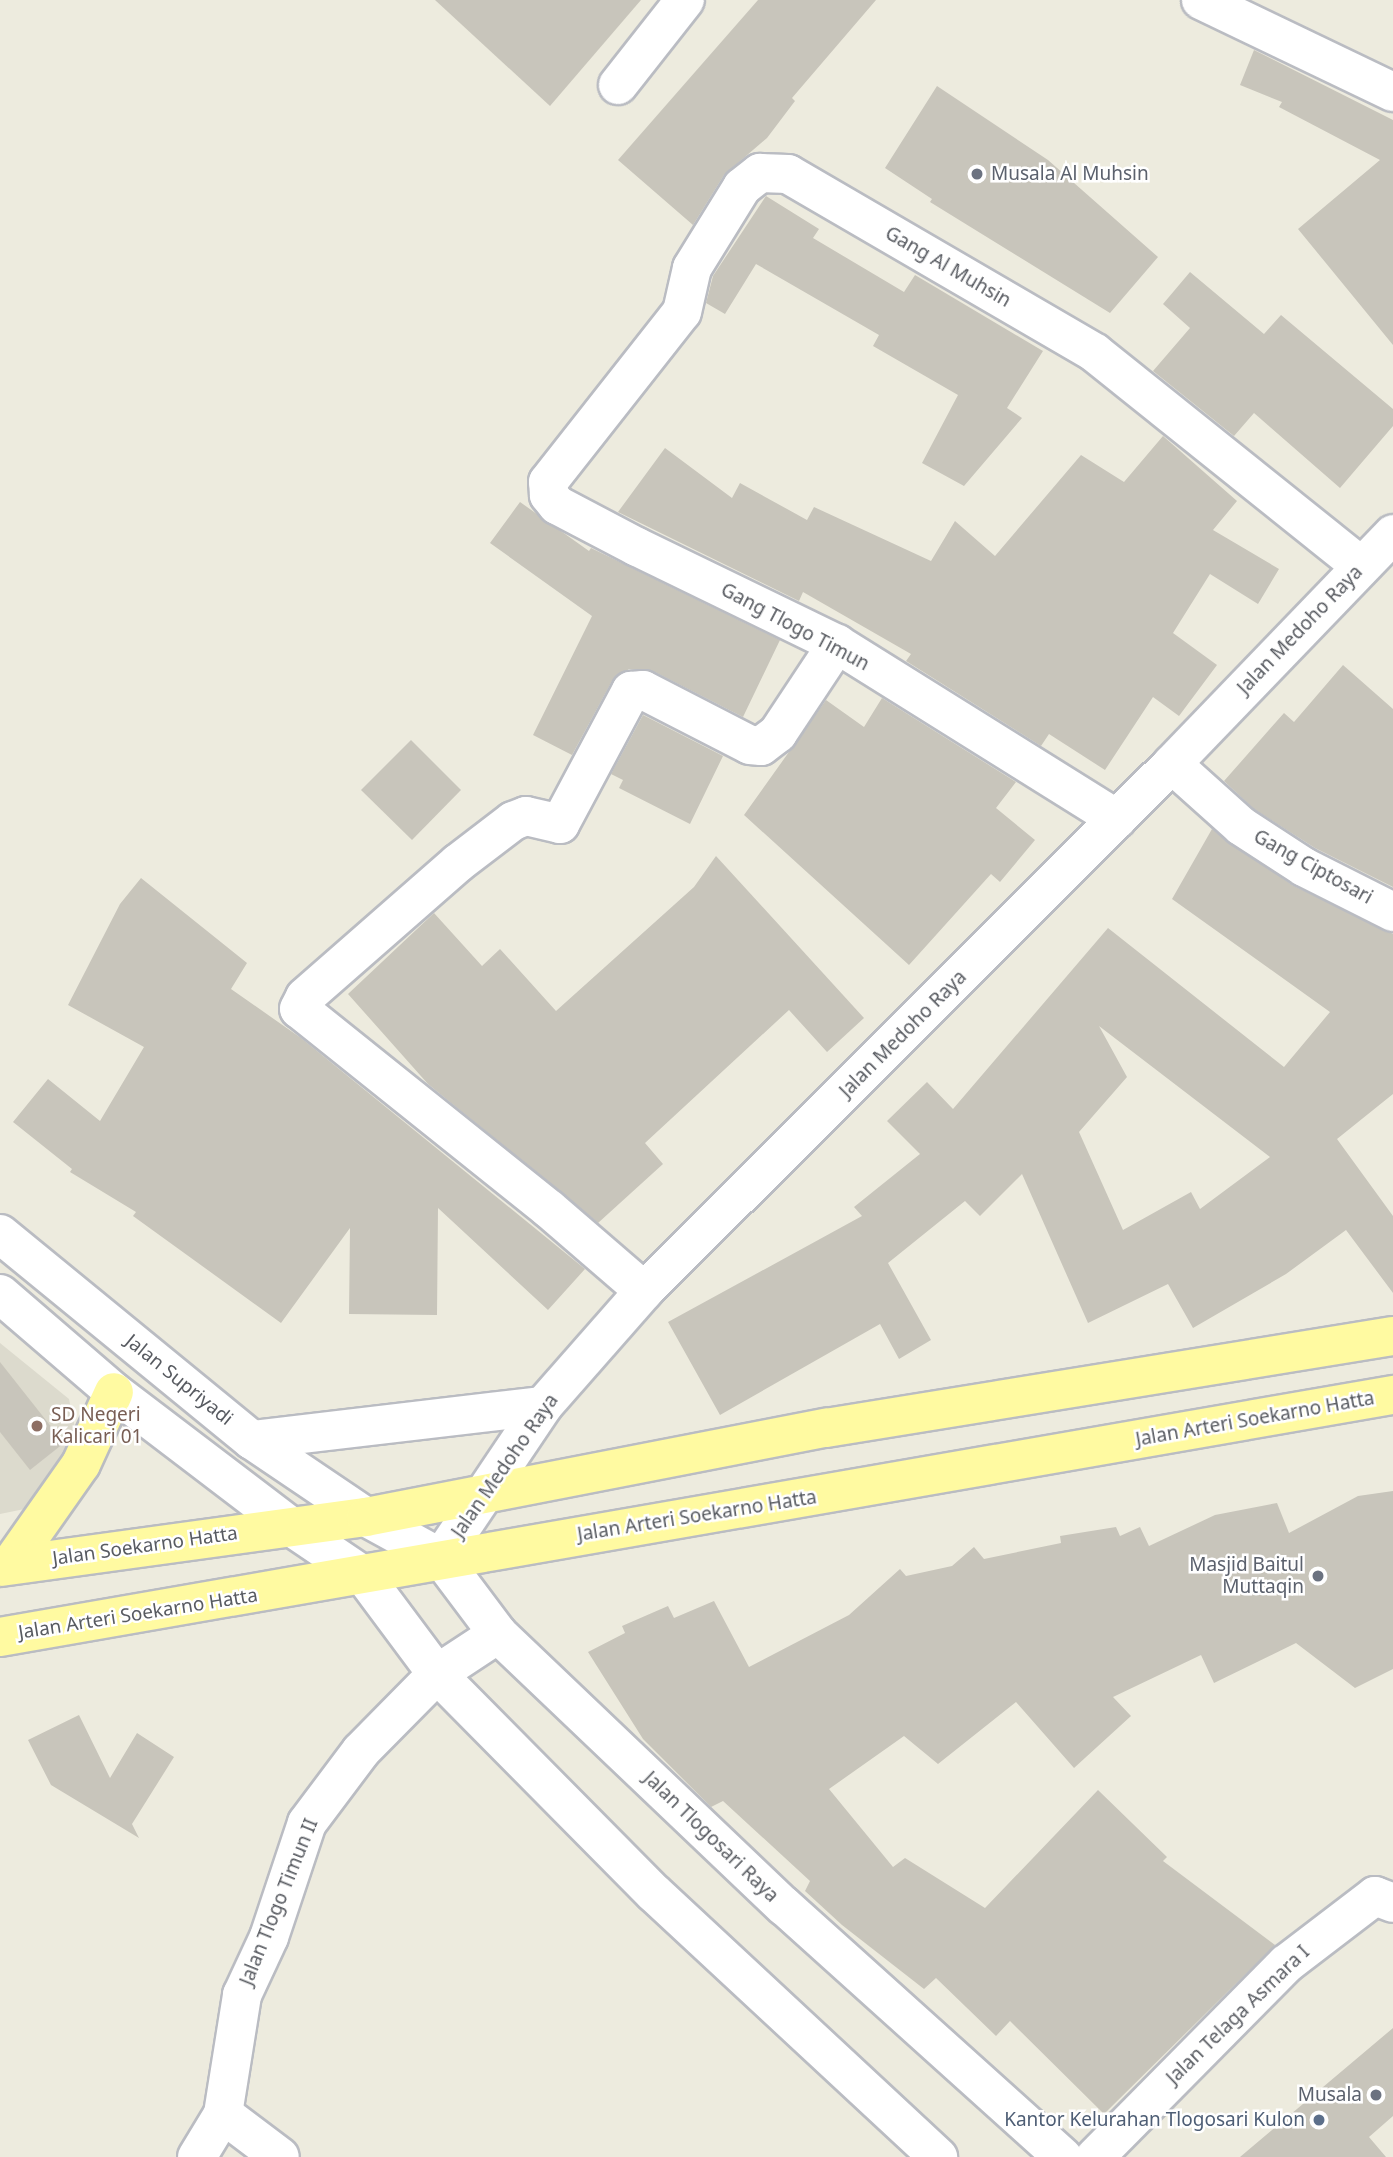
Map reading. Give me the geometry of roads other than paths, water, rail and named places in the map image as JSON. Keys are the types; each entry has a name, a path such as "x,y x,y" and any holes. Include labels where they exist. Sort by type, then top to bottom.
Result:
{"main road":[{"path":"290,1526 366,1517 826,1428 1393,1336"},
{"path":"5,1566 81,1464 114,1392"},
{"name":"Jalan Arteri Soekarno Hatta","path":"0,1637 365,1576 441,1558 1393,1395"},
{"name":"Jalan Soekarno Hatta","path":"5,1566 290,1526"}],"street":[{"path":"618,85 685,0"},
{"path":"1201,0 1393,92"},
{"name":"Gang Al Muhsin","path":"598,418 682,312 692,268 742,187 760,173 788,174 1095,353 1361,566"},
{"name":"Gang Tlogo Timun","path":"598,418 548,482 549,495 557,505 837,645 1117,818"},
{"name":"Jalan Medoho Raya","path":"441,1558 543,1406 644,1291 1172,764 1393,534"},
{"path":"644,1291 549,1209 299,1009 305,997 450,870 513,821 526,816 560,824 631,691 643,690 750,745 761,746 778,733 837,645"},
{"name":"Gang Ciptosari","path":"1172,764 1241,826 1304,867 1393,912"},
{"name":"Jalan Supriyadi","path":"0,1234 252,1440 366,1517"},
{"path":"0,1294 114,1392 290,1526 365,1576 437,1674 654,1893 938,2157"},
{"path":"252,1440 543,1406"},
{"name":"Jalan Tlogosari Raya","path":"366,1517 441,1558 498,1634 784,1906 1063,2157"},
{"name":"Jalan Tlogo Timun II","path":"197,2157 223,2114 242,1995 269,1937 307,1823 361,1751 437,1674 498,1634"},
{"name":"Jalan Telaga Asmara I","path":"1095,2157 1286,1964 1375,1896 1393,1903"},
{"path":"223,2114 280,2157"}],"place":[{"name":"Musala Al Muhsin","path":"977,174"},
{"name":"SD Negeri Kalicari 01","path":"37,1426"},
{"name":"Masjid Baitul Muttaqin","path":"1318,1576"},
{"name":"Musala","path":"1376,2095"},
{"name":"Kantor Kelurahan Tlogosari Kulon","path":"1319,2120"}]}
